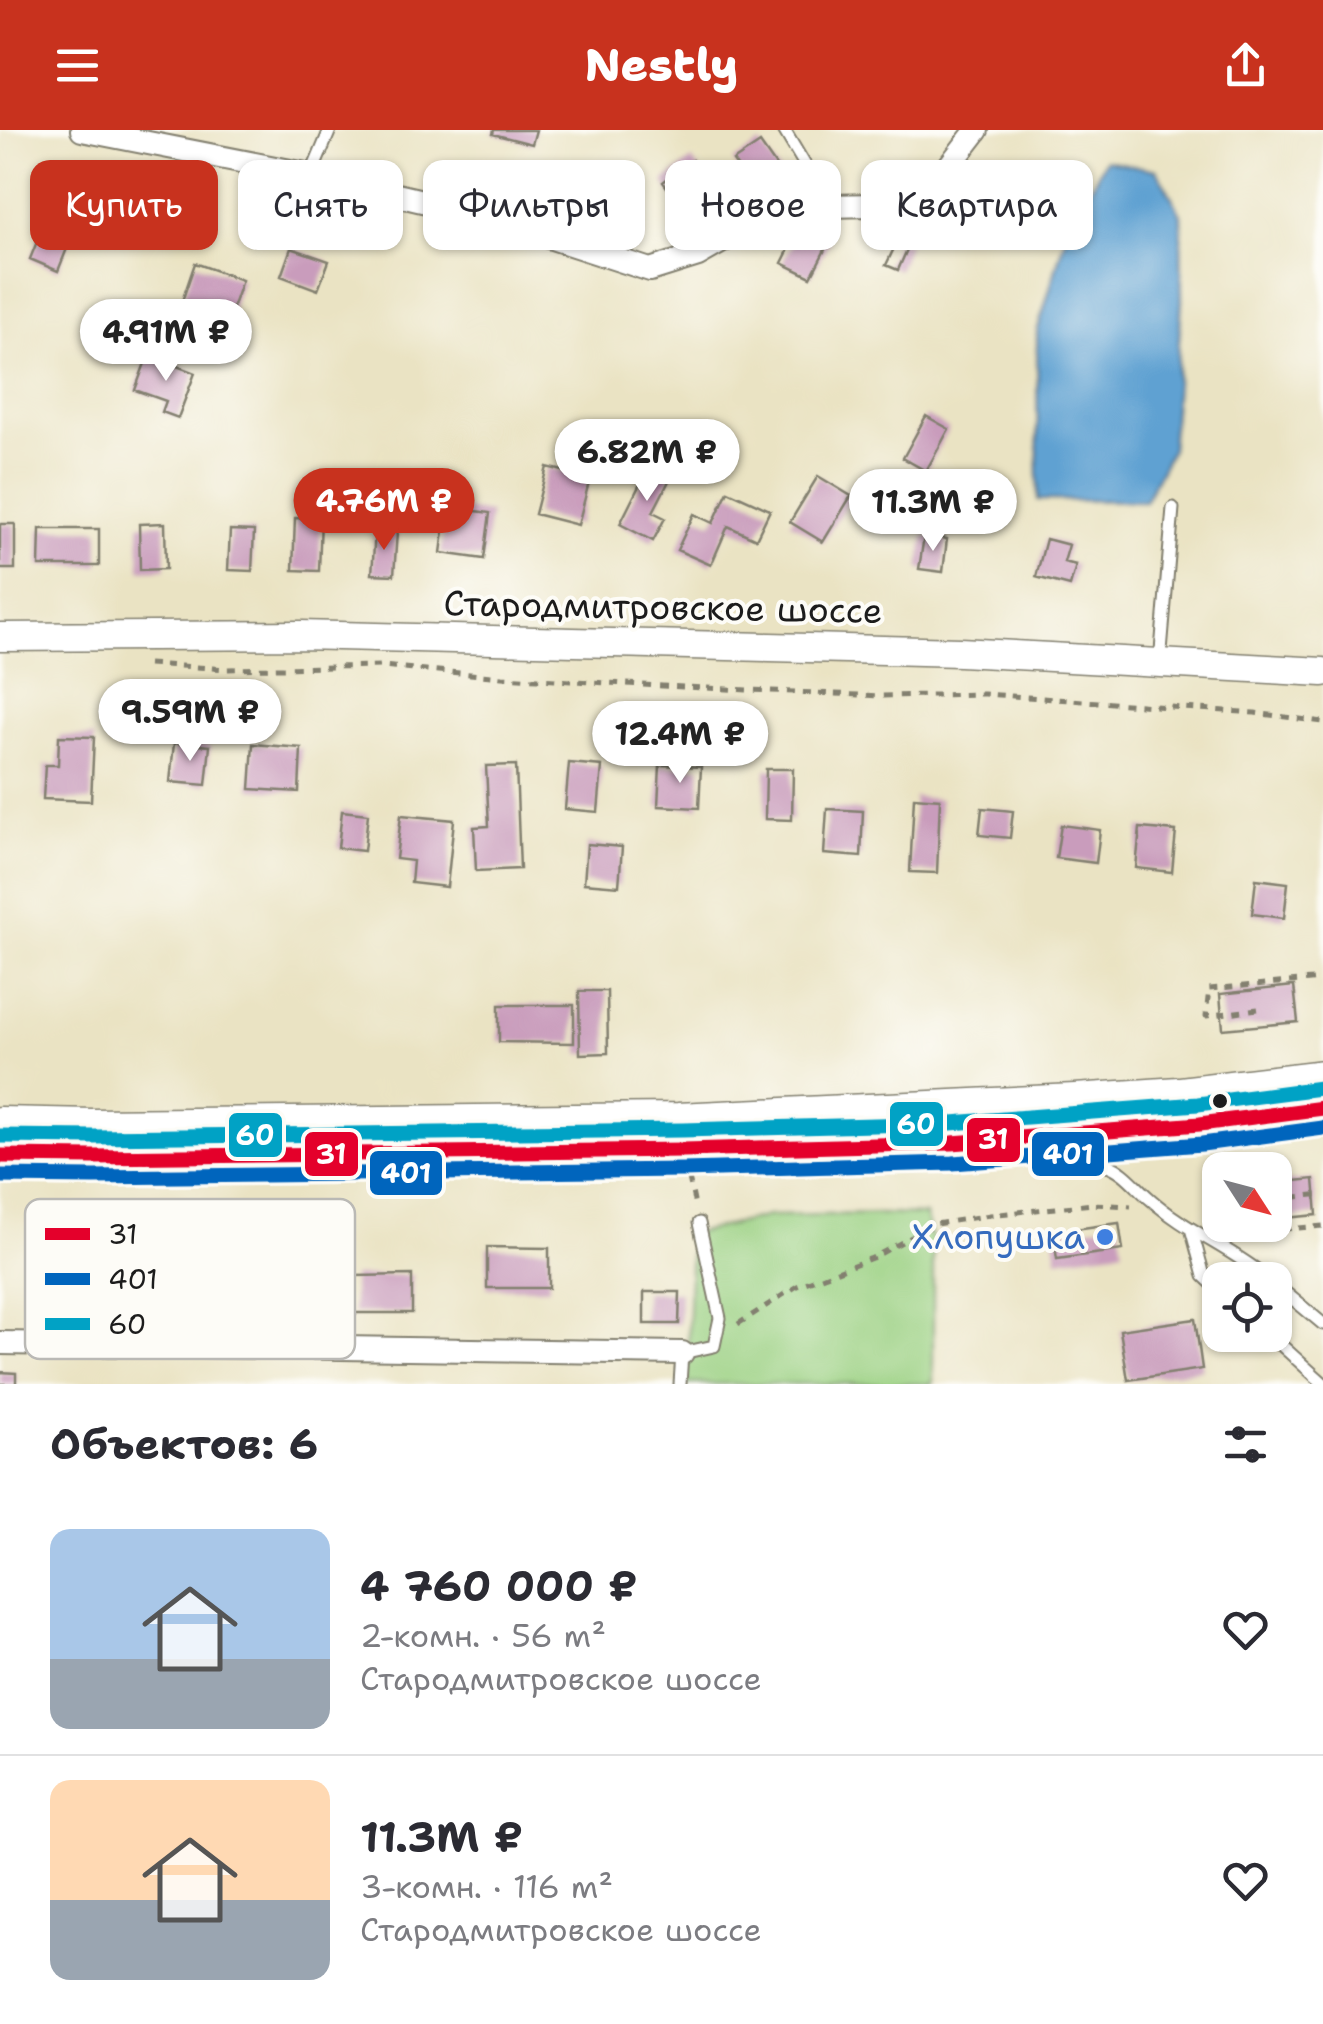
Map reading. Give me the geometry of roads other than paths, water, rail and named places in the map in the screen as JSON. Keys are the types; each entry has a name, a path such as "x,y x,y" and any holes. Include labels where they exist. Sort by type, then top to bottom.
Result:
{"highway":[{"path":"0,1126 678,1122 1179,1096 1323,1079"},
{"path":"0,1156 683,1150 952,1143 1200,1124 1323,1108"}],"street":[{"path":"82,130 238,161"},
{"path":"841,207 920,204 978,130"},
{"path":"403,196 478,214 650,270 707,250"},
{"name":"Стародмитровское шоссе","path":"0,637 300,635 960,652 1323,672"},
{"path":"0,1343 25,1343"},
{"path":"355,1348 682,1353"}],"lane":[{"path":"317,160 330,130"},
{"path":"784,130 802,160"},
{"path":"1160,663 1173,508"},
{"path":"952,1143 1053,1160 1106,1164 1192,1232 1248,1262"},
{"path":"680,1384 682,1353 714,1346 720,1318 699,1223"},
{"path":"1192,1232 1202,1269"},
{"path":"1292,1298 1323,1324"},
{"path":"1289,1352 1323,1383"}],"water":[{"path":"1105,160 1157,170 1181,214 1182,301 1171,450 1145,501 1038,500 1037,332 1061,250 1093,250 1093,183"}],"place":[{"name":"Хлопушка","path":"1105,1237"}]}
